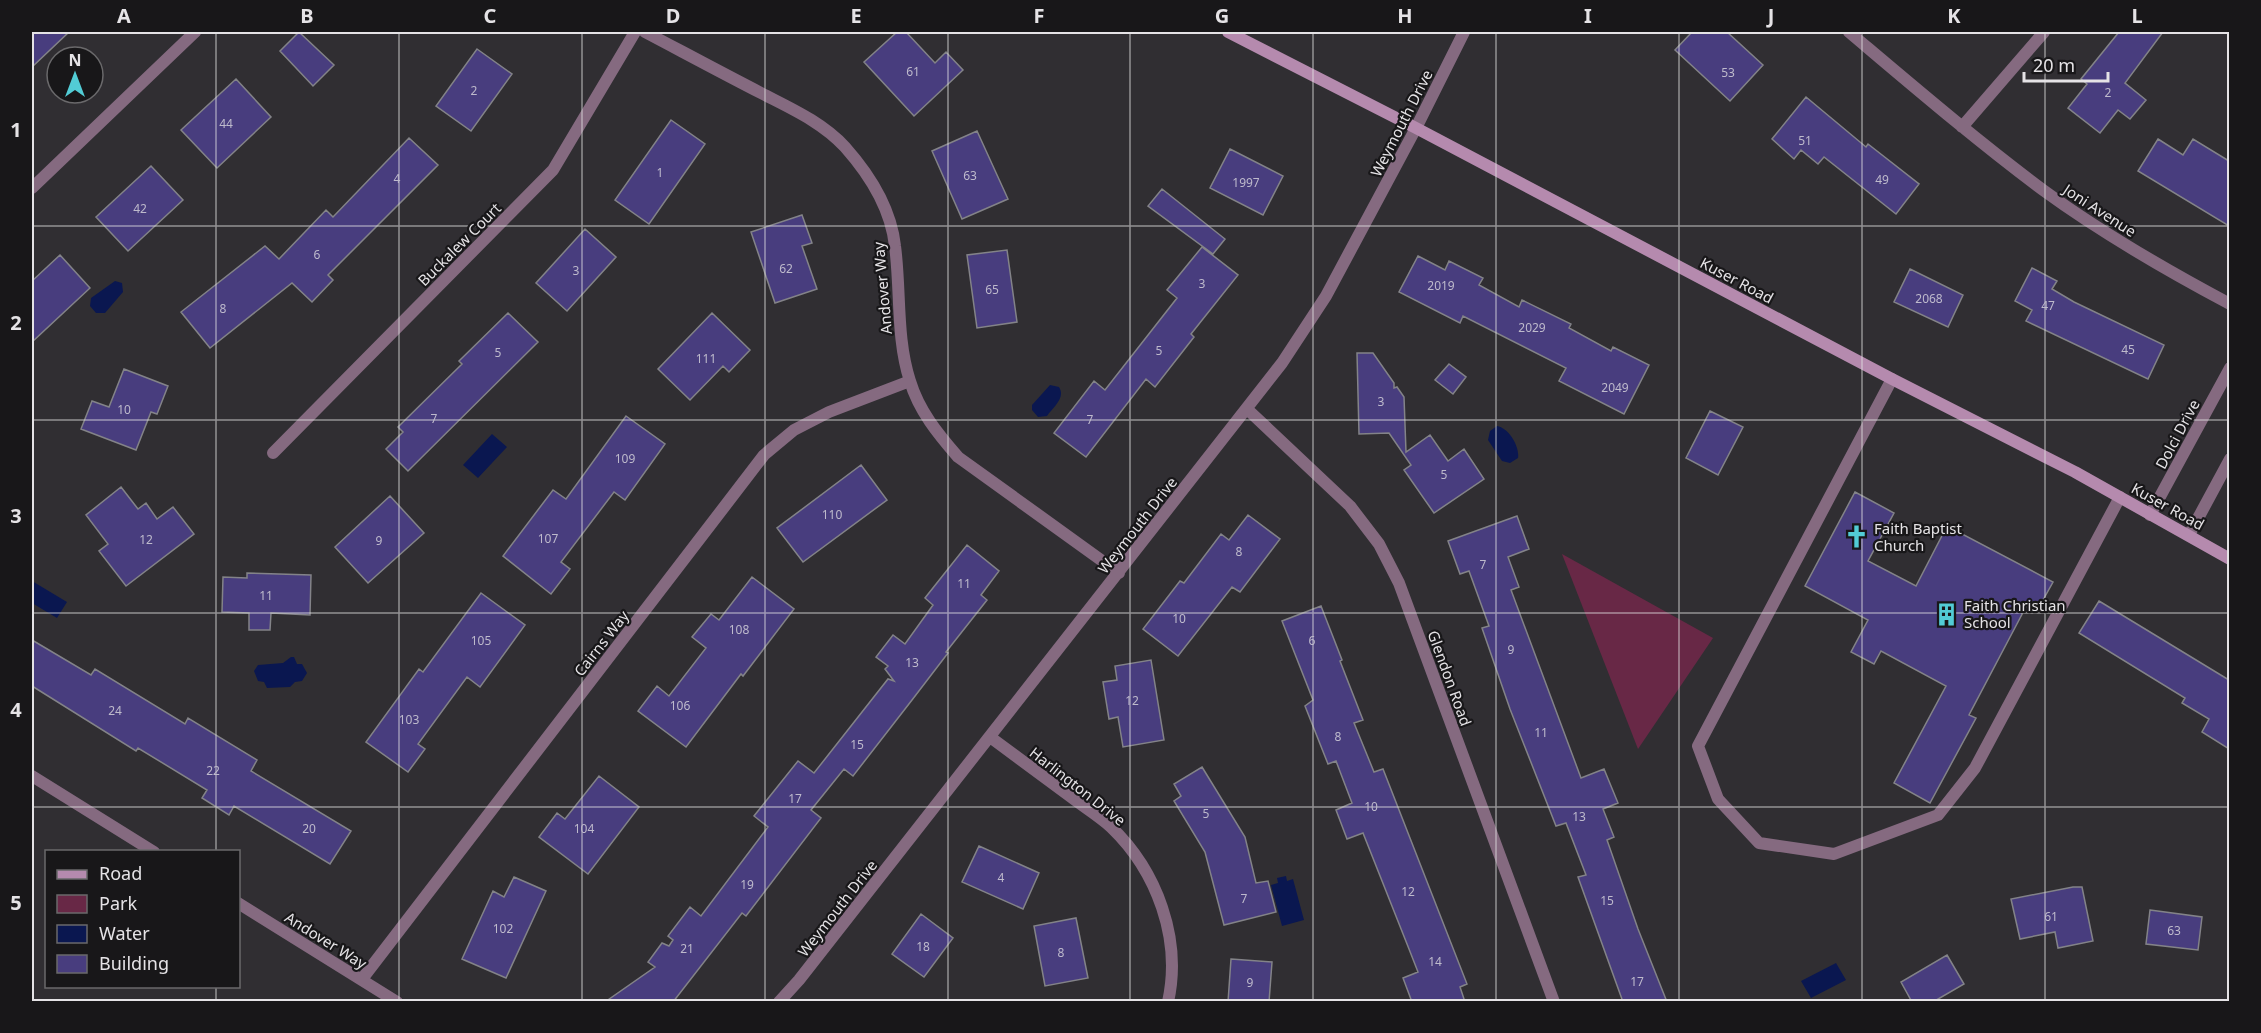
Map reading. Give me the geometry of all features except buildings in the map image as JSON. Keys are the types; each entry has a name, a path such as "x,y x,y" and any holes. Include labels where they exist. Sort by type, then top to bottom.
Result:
{"street":[{"path":"32,188 195,32"},
{"name":"Buckalew Court","path":"273,453 553,170 635,32"},
{"name":"Andover Way","path":"645,32 815,122 843,145 867,175 884,207 895,244 903,346 910,381 919,405 936,433 958,457 1119,573"},
{"name":"Kuser Road","path":"1228,32 1416,128 1892,379 2075,472 2229,559"},
{"name":"Weymouth Drive","path":"778,1002 799,980 1282,363 1326,296 1416,128 1464,32"},
{"name":"Joni Avenue","path":"1849,32 1962,127 2045,191 2140,254 2229,304"},
{"path":"1962,127 2044,32"},
{"name":"Dolci Drive","path":"2150,515 2229,369"},
{"path":"1892,379 1698,746 1718,799 1759,843 1834,854 1938,815 1975,768 2120,497"},
{"name":"Cairns Way","path":"362,979 764,455 794,430 829,412 910,381"},
{"name":"Glendon Road","path":"1247,410 1350,506 1379,544 1399,583 1554,1002"},
{"path":"2189,535 2229,459"},
{"name":"Harlington Drive","path":"990,737 1110,826 1134,853 1153,884 1165,915 1172,954 1168,1002"},
{"path":"32,776 151,850"},
{"name":"Andover Way","path":"240,904 397,1002"}],"green space":[{"path":"1562,554 1713,638 1638,749"}],"water":[{"path":"115,281 122,283 123,292 105,313 96,313 90,306 91,298"},
{"path":"1050,385 1059,387 1060,399 1047,416 1038,417 1032,410 1032,405"},
{"path":"1497,426 1506,430 1517,449 1518,458 1510,463 1502,461 1488,440 1490,431"},
{"path":"492,434 507,447 478,478 463,465"},
{"path":"32,581 67,602 57,618 32,603"},
{"path":"294,657 297,664 302,664 307,673 302,681 295,682 290,687 267,688 264,682 258,681 254,671 258,665 283,663"},
{"path":"1286,876 1287,881 1293,879 1304,920 1282,926 1271,885 1278,883 1277,878"},
{"path":"1836,963 1846,980 1811,998 1801,981"}],"place":[{"name":"Faith Baptist Church","path":"1856,537"},
{"name":"Faith Christian School","path":"1946,614"}]}
